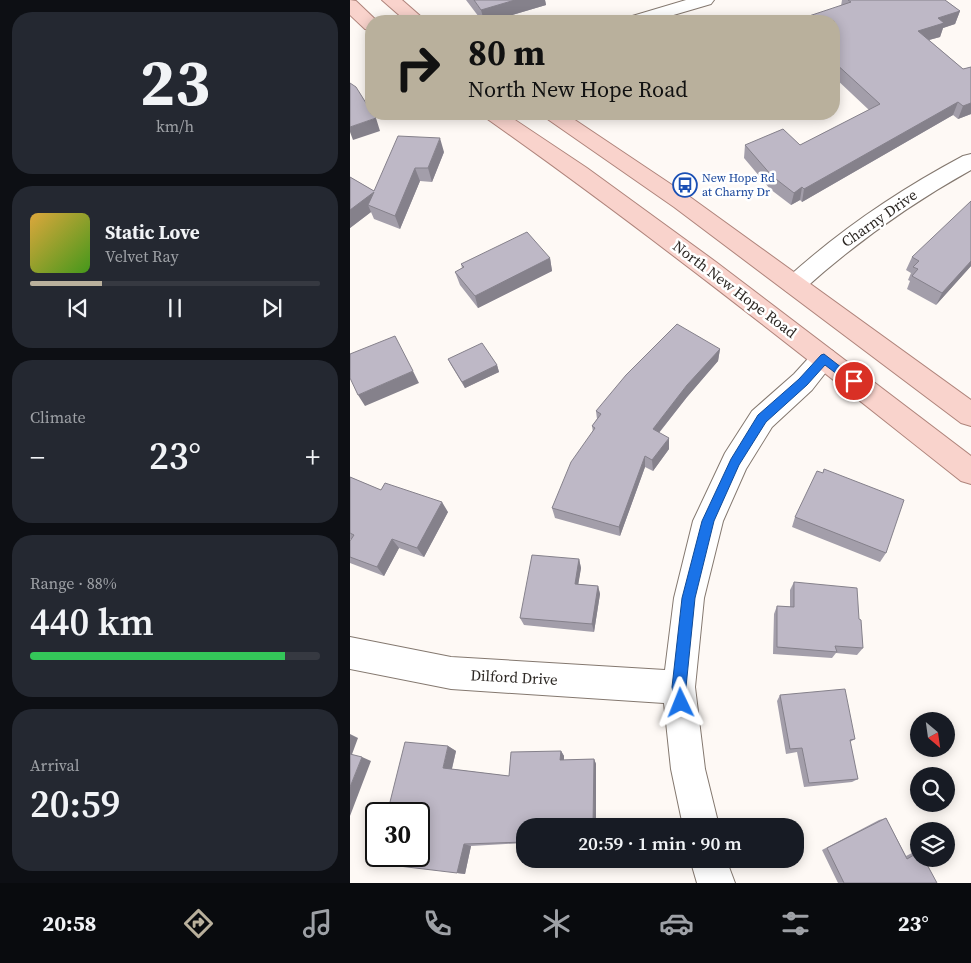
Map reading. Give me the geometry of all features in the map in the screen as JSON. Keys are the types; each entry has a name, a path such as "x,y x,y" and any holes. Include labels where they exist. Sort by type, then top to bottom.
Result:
{"main road":[{"path":"390,0 409,15"},
{"path":"350,5 365,19"},
{"name":"North New Hope Road","path":"502,120 607,193 971,472"},
{"path":"562,120 682,202 971,414"}],"street":[{"path":"655,15 705,0"},
{"name":"Charny Drive","path":"794,284 818,262 909,196 971,161"},
{"path":"699,818 688,769 679,687 689,598 708,521 735,462 762,418 803,382 824,358"},
{"name":"Dilford Drive","path":"350,653 451,673 679,687"},
{"path":"711,868 716,883"}],"building":[{"path":"474,0 515,0 481,10"},
{"path":"848,0 945,0 960,11 938,18 944,23 918,31 963,69 971,67 971,103 963,106 958,102 794,193 772,176 745,145 783,129 800,145 880,104 840,67 840,15 812,15 851,2"},
{"path":"350,83 356,87 365,101 365,120 370,120 350,127"},
{"path":"398,136 440,138 428,168 415,168 395,216 368,205 374,192 350,210 350,177 374,191"},
{"path":"971,201 971,261 942,293 912,276 918,269 913,267 919,261 912,257"},
{"path":"527,232 550,258 475,296 455,272 464,267 461,264"},
{"path":"677,324 720,349 687,385 653,429 669,438 652,460 645,456 619,527 552,508 571,462 595,428 592,426 601,414 596,411 626,375"},
{"path":"395,336 413,371 358,395 350,378 350,354"},
{"path":"482,343 497,365 462,382 448,359"},
{"path":"824,469 904,500 886,553 795,517 817,471 823,473"},
{"path":"350,477 381,490 385,483 442,502 417,548 392,539 377,567 350,557 350,541 354,535 350,533"},
{"path":"532,555 579,559 575,584 598,586 592,624 520,618"},
{"path":"794,582 857,588 863,648 835,646 837,652 777,647 777,606 794,607"},
{"path":"845,689 855,739 850,740 858,779 809,783 802,748 790,749 780,695"},
{"path":"405,742 448,746 443,768 509,776 511,752 561,751 560,760 594,759 593,818 516,818 516,842 464,844 457,873 407,867 430,867 430,802 390,802"},
{"path":"350,754 362,757 350,787"},
{"path":"886,818 907,859 910,857 910,867 928,867 937,883 844,883 827,848"}],"place":[{"name":"New Hope Rd at Charny Dr","path":"685,185"}],"route":[{"path":"681,703 679,687 689,598 708,521 735,462 762,418 803,382 824,358 854,381"}]}
